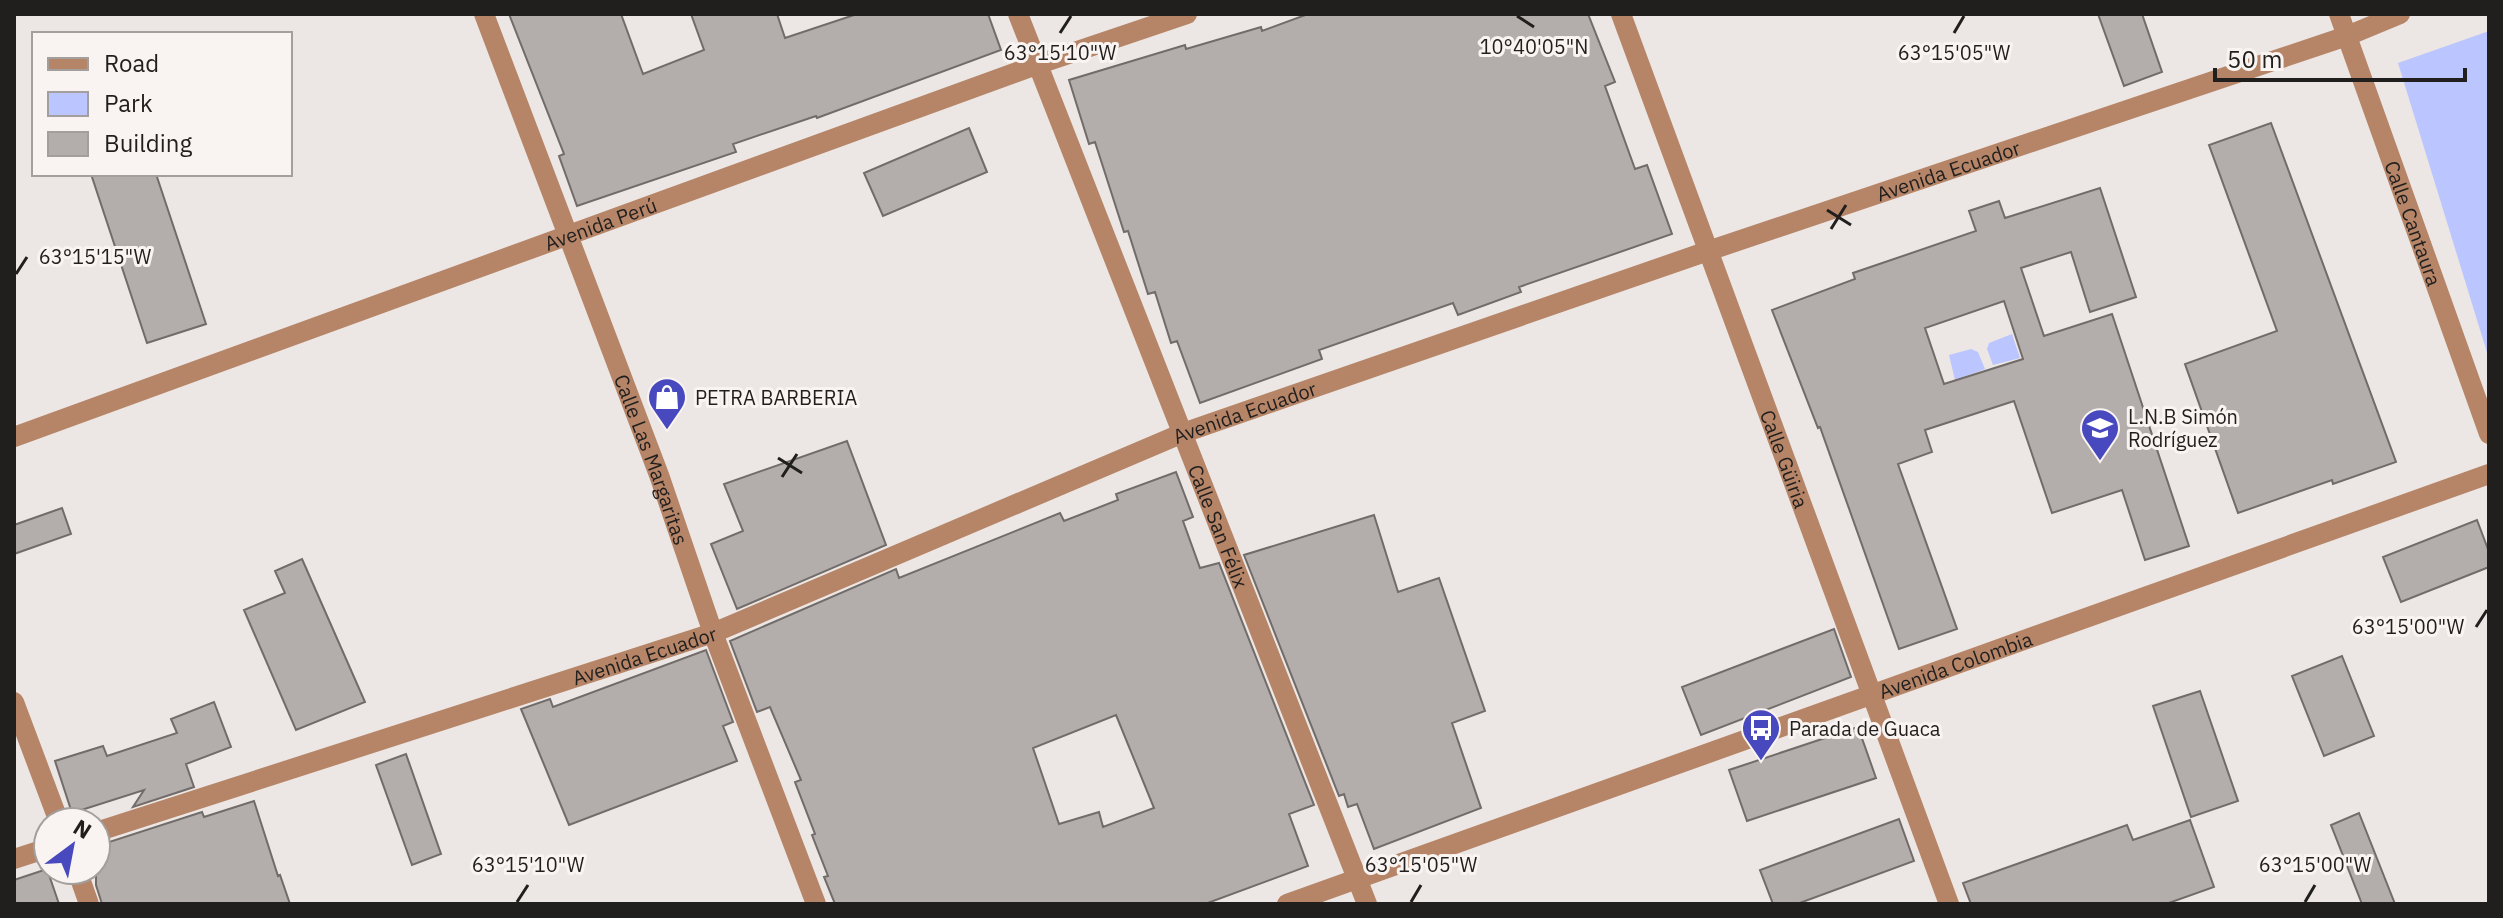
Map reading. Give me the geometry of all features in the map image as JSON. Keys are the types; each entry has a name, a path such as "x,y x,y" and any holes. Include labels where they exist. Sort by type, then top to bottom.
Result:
{"street":[{"name":"Calle Las Margaritas","path":"484,14 659,475 713,633 816,904"},
{"name":"Calle San Félix","path":"1018,14 1367,904"},
{"name":"Avenida Perú","path":"14,437 567,234 1036,65 1187,14"},
{"name":"Calle Güiria","path":"1621,14 1949,904"},
{"name":"Calle Cantaura","path":"2339,14 2489,434"},
{"name":"Avenida Ecuador","path":"112,827 713,633 1183,433 1708,251 2347,36 2400,14"},
{"name":"Avenida Colombia","path":"1287,904 2489,474"},
{"path":"14,702 53,806"}],"green space":[{"path":"2489,31 2489,359 2398,63"},
{"path":"2012,334 2020,358 1993,365 1987,349 1989,343"},
{"path":"1971,349 1978,352 1985,369 1955,380 1949,355"}],"building":[{"path":"509,14 621,14 643,74 704,50 691,14 777,14 785,38 857,14 988,14 1001,50 817,118 733,144 736,152 577,206 559,156 564,154"},
{"path":"1308,14 1588,14 1615,82 1605,86 1635,169 1647,165 1672,234 1519,287 1521,292 1458,315 1453,303 1319,350 1322,359 1200,403 1177,341 1171,343 1155,292 1148,294 1095,142 1089,144 1069,80 1185,45 1186,49 1261,27 1262,31"},
{"path":"2098,14 2142,14 2162,72 2124,86"},
{"path":"2271,123 2396,462 2333,484 2332,480 2238,513 2185,364 2277,331 2209,145"},
{"path":"969,128 987,172 883,216 864,173"},
{"path":"92,176 157,176 206,324 147,343"},
{"path":"2100,188 2136,297 2090,312 2071,252 2021,268 2044,336 2112,314 2189,546 2145,560 2122,490 2052,513 2014,401 1925,430 1932,452 1898,464 1957,629 1899,649 1820,427 1772,310 1855,279 1853,273 1976,231 1969,211 1999,201 2005,218","holes":["2004,301 2023,359 1944,384 1925,328"]},
{"path":"847,441 886,545 737,609 711,544 743,531 724,484"},
{"path":"1176,472 1193,517 1183,521 1200,568 1219,563 1314,805 1289,814 1308,866 1205,904 835,904 812,835 815,834 795,782 801,780 770,707 757,712 730,641 896,569 899,578 1060,513 1064,521 1118,500 1116,494","holes":["1116,715 1154,808 1103,827 1099,812 1059,824 1033,748"]},
{"path":"62,508 71,534 14,554 14,525"},
{"path":"1374,515 1398,592 1439,578 1485,711 1452,723 1481,808 1374,849 1357,804 1348,807 1344,794 1339,796 1244,555"},
{"path":"2477,520 2489,552 2489,567 2401,602 2383,557"},
{"path":"302,559 365,702 296,730 244,610 285,593 275,571"},
{"path":"1834,629 1851,677 1701,735 1682,687"},
{"path":"706,650 733,722 723,726 737,761 569,825 521,709 550,699 553,707"},
{"path":"2342,656 2374,736 2324,756 2292,676"},
{"path":"2200,691 2238,801 2191,817 2153,706"},
{"path":"214,702 231,747 186,764 194,787 133,807 144,790 94,806 70,806 55,761 103,746 107,756 177,733 171,719"},
{"path":"1858,727 1876,778 1747,821 1729,770"},
{"path":"406,754 441,854 412,865 376,765"},
{"path":"254,801 290,904 102,904 96,886 112,886 112,841 202,812 204,817"},
{"path":"2359,813 2395,904 2362,904 2331,825"},
{"path":"1899,819 1914,861 1797,904 1773,904 1760,870"},
{"path":"2190,820 2214,887 2166,904 1971,904 1963,883 2127,825 2133,840"},
{"path":"32,874 32,886 53,886 59,904 14,904 14,880"}],"place":[{"name":"PETRA BARBERIA","path":"667,431"},
{"name":"L.N.B Simón Rodríguez","path":"2100,462"},
{"name":"Parada de Guaca","path":"1761,762"}]}
